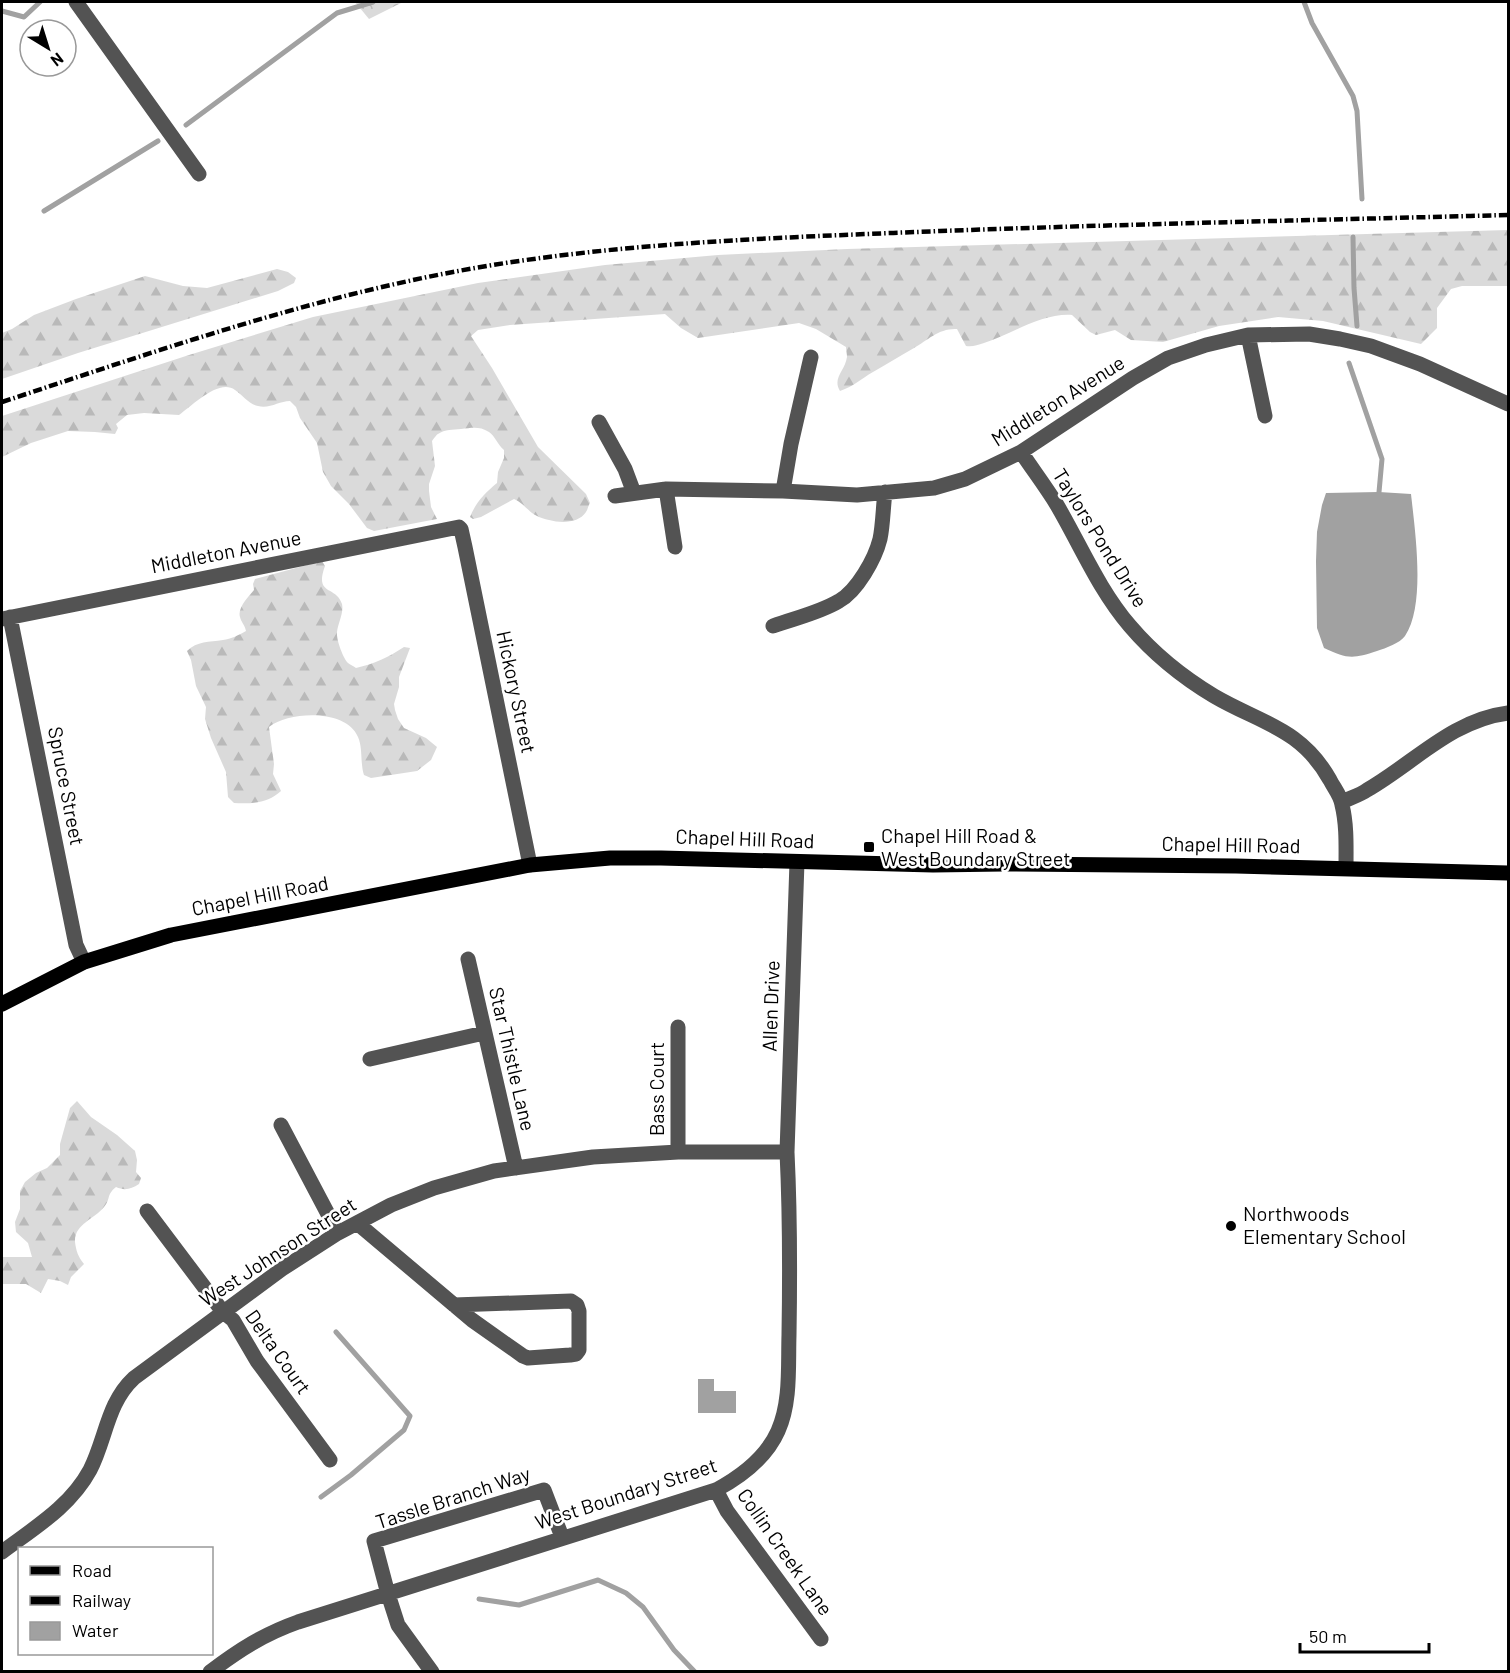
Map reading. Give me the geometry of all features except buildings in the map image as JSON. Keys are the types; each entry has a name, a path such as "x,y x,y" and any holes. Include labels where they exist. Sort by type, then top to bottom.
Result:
{"main road":[{"name":"Chapel Hill Road","path":"2,1004 84,962 150,940 530,865 626,857 933,865 1346,868 1509,873"}],"street":[{"path":"76,2 199,174"},
{"name":"Middleton Avenue","path":"615,496 666,489 857,495 934,488 965,479 1021,452 1133,378 1168,358 1206,345 1248,335 1309,334 1371,346 1420,364 1509,404"},
{"path":"1248,335 1265,416"},
{"path":"783,491 811,357"},
{"path":"600,422 634,493"},
{"name":"Taylors Pond Drive","path":"1021,452 1056,505 1088,565 1130,626 1154,650 1201,688 1216,698 1275,726 1301,744 1326,773 1342,802 1346,835 1346,868"},
{"path":"666,489 675,547"},
{"path":"773,626 830,606 853,591 880,539 885,492"},
{"name":"Middleton Avenue","path":"6,618 459,527"},
{"name":"Hickory Street","path":"459,527 530,865"},
{"name":"Spruce Street","path":"6,618 76,945 84,962"},
{"path":"1342,802 1367,791 1448,734 1478,719 1509,713"},
{"name":"Allen Drive","path":"787,1152 797,862"},
{"name":"Star Thistle Lane","path":"468,959 516,1168"},
{"name":"Bass Court","path":"678,1027 678,1152"},
{"path":"370,1059 484,1033"},
{"path":"281,1125 338,1233"},
{"name":"West Johnson Street","path":"2,1552 74,1495 92,1467 112,1410 129,1383 282,1269 338,1233 390,1205 434,1188 494,1171 593,1157 678,1152 787,1152"},
{"name":"West Boundary Street","path":"214,1670 252,1642 274,1630 716,1490 738,1477 760,1458 778,1431 786,1396 790,1287 787,1152"},
{"name":"Delta Court","path":"147,1211 223,1312 233,1320 257,1360 330,1460"},
{"path":"357,1222 454,1305 472,1320 523,1356 528,1358 570,1355 576,1354 579,1350 579,1307 571,1301 454,1305"},
{"name":"Tassle Branch Way","path":"388,1594 374,1541 544,1490 562,1537"},
{"name":"Collin Creek Lane","path":"716,1490 727,1511 821,1639"},
{"path":"388,1594 398,1624 432,1671"}],"green space":[{"path":"355,2 403,2 369,19"},
{"path":"1508,230 1508,286 1462,286 1451,289 1437,308 1437,328 1421,344 1323,321 1278,317 1219,326 1163,342 1131,340 1115,330 1096,335 1072,315 1061,315 1038,321 973,346 966,346 957,329 945,330 840,391 837,382 846,362 846,347 816,329 799,323 698,338 681,328 665,314 510,325 478,330 471,336 538,447 586,494 590,503 586,512 582,517 570,521 549,520 537,516 514,499 481,517 473,519 470,517 481,498 497,483 498,472 504,458 504,450 489,432 472,428 443,431 437,434 432,441 435,466 429,491 431,507 437,519 374,531 367,528 349,504 331,486 323,472 317,443 300,418 296,407 290,401 258,406 229,387 214,390 179,415 144,413 127,415 116,424 118,428 115,434 68,431 31,443 2,457 2,416 313,317 478,283 605,265 718,255 847,249"},
{"path":"277,269 288,272 296,278 294,283 278,291 2,379 2,333 34,315 145,276 183,286 207,288"},
{"path":"322,561 325,566 322,582 339,598 342,604 337,635 346,661 356,668 381,660 404,647 410,648 399,677 395,710 404,728 426,738 437,747 431,760 417,771 371,778 364,775 360,741 352,728 330,717 317,715 290,718 269,727 274,764 273,774 281,791 259,802 234,803 228,797 226,772 211,738 205,719 206,707 196,686 187,651 199,644 229,639 246,631 240,610 254,590 255,579"},
{"path":"77,1101 91,1117 135,1151 136,1172 141,1178 139,1184 128,1189 116,1187 104,1207 81,1226 75,1245 84,1264 71,1277 68,1285 48,1279 41,1293 26,1284 2,1284 2,1257 32,1257 28,1243 16,1232 15,1222 20,1209 20,1191 25,1182 47,1168 60,1155 60,1144 70,1108"}],"water":[{"path":"1326,493 1411,494 1417,567 1415,606 1411,623 1400,641 1369,654 1345,656 1324,648 1317,628 1317,532 1322,505"},
{"path":"698,1379 714,1379 714,1391 736,1391 736,1413 698,1413"}],"waterway":[{"path":"2,11 24,17 40,2"},
{"path":"186,125 337,13 373,2"},
{"path":"1304,2 1312,23 1353,96 1357,111 1362,199"},
{"path":"44,211 158,141"},
{"path":"1353,237 1357,326"},
{"path":"1349,363 1382,459 1379,492"},
{"path":"321,1497 404,1430 410,1416 336,1332"},
{"path":"479,1599 519,1605 598,1580 626,1593 643,1607 674,1650 695,1672"}],"railway":[{"path":"2,402 190,340 317,303 446,273 565,255 672,245 833,235 1508,215"}],"place":[{"name":"Chapel Hill Road & West Boundary Street","path":"869,847"},
{"name":"Northwoods Elementary School","path":"1231,1226"}]}
